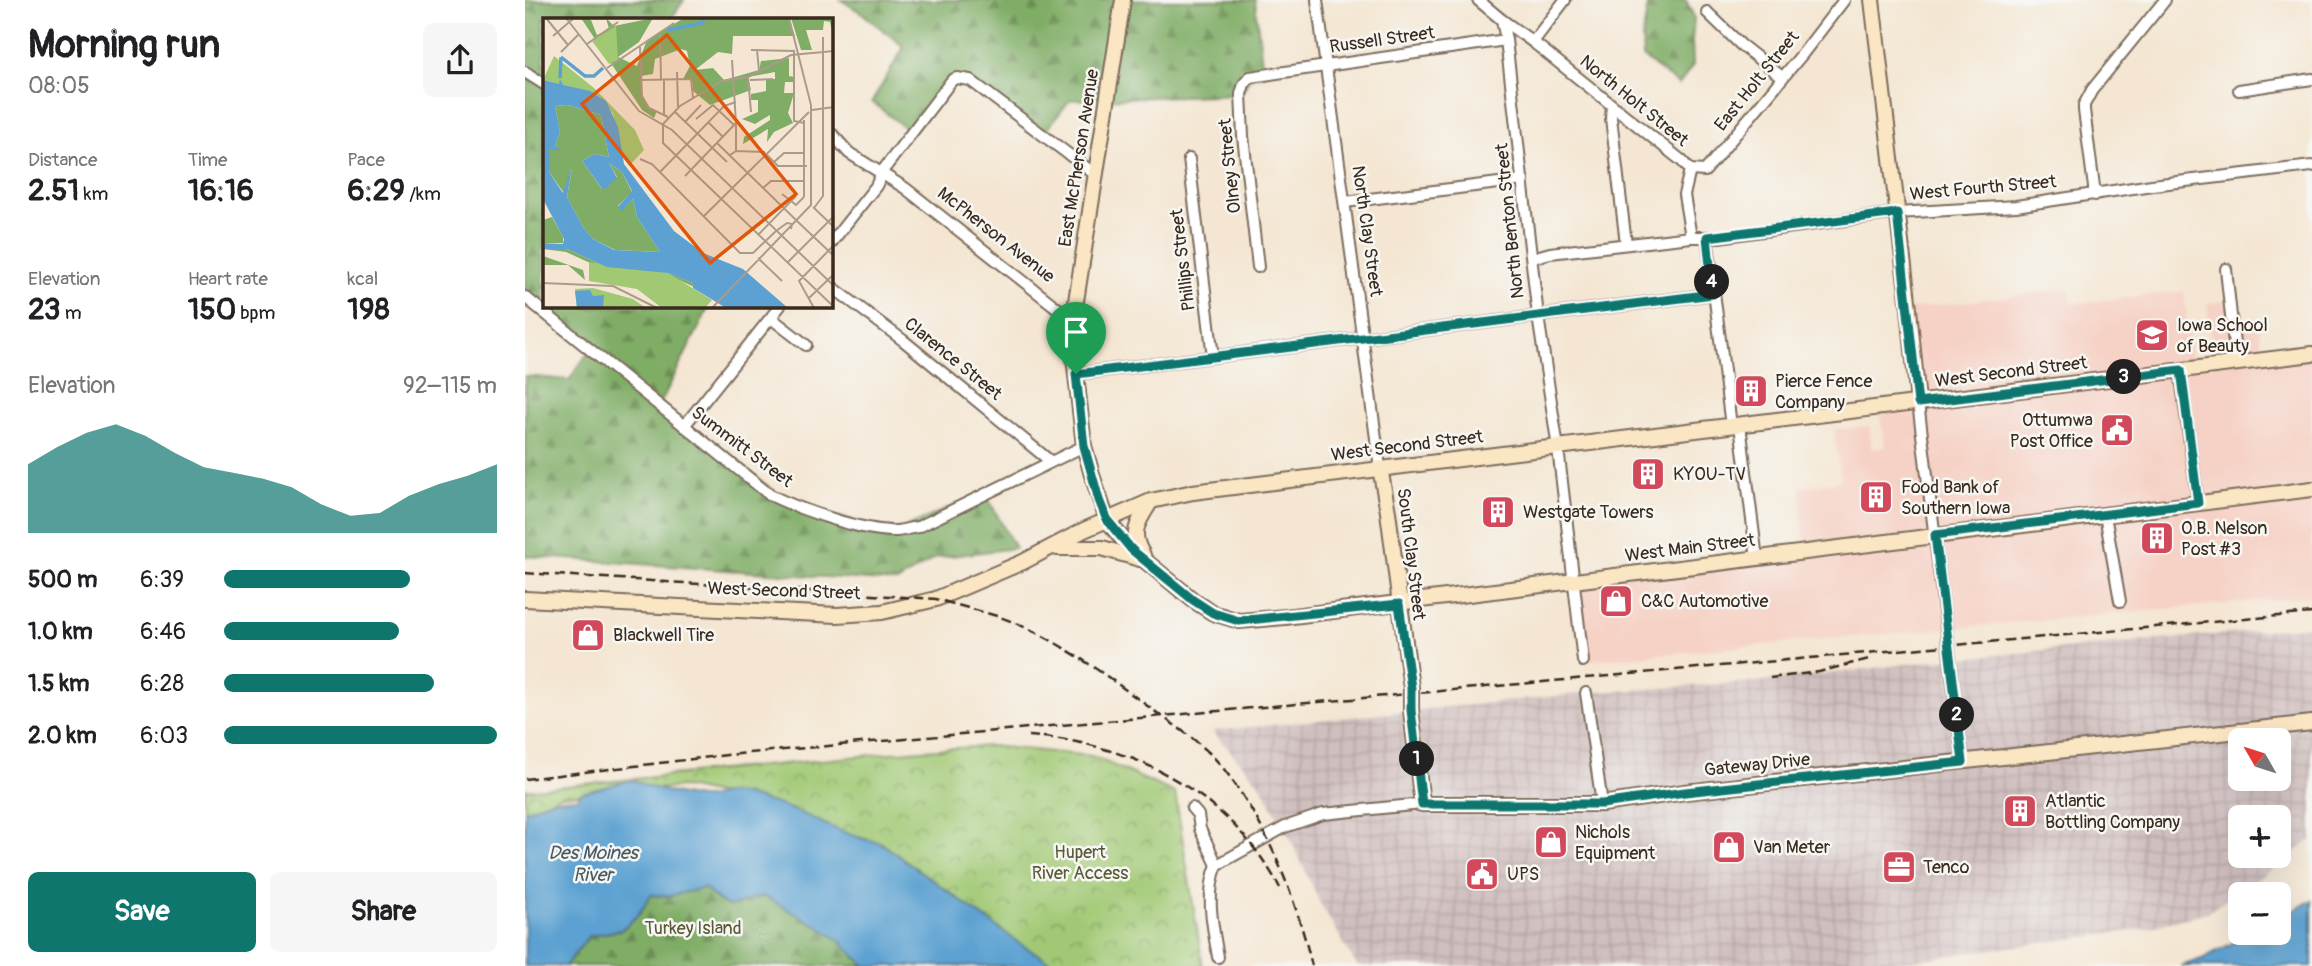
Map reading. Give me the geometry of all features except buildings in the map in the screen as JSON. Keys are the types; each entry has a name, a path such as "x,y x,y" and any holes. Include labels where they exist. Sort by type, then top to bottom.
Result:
{"main road":[{"name":"East McPherson Avenue","path":"1075,322 1076,301 1123,0"},
{"path":"1872,0 1918,403"},
{"path":"1075,322 1074,357 1084,446 1107,520"},
{"name":"West Second Street","path":"525,600 837,615 882,612 936,599 1151,501 1225,487 2312,354"},
{"name":"South Clay Street","path":"1380,468 1411,688 1422,804"},
{"name":"West Main Street","path":"1107,520 1132,550 1193,600 1213,613 1239,621 1399,604 2312,489"},
{"path":"1148,562 1137,545 1135,536 1136,526 1151,501"},
{"path":"1052,548 1101,548 1148,562"},
{"name":"Gateway Drive","path":"1422,804 1602,804 1697,791 2312,723"}],"street":[{"name":"North Clay Street","path":"1317,0 1380,468"},
{"path":"1478,0 1502,20"},
{"path":"1532,42 1565,0"},
{"name":"East Holt Street","path":"1690,170 1705,171 1844,0"},
{"path":"2095,195 2084,105 2092,90 2165,0"},
{"path":"1707,12 1741,45 1782,77"},
{"name":"North Benton Street","path":"1502,20 1583,661"},
{"name":"North Holt Street","path":"1502,20 1690,170 1684,195 1691,237"},
{"name":"Russell Street","path":"1263,74 1506,40"},
{"path":"525,72 543,83"},
{"name":"Olney Street","path":"1258,267 1243,136 1241,94 1250,77 1263,74"},
{"path":"2239,90 2312,79"},
{"path":"833,240 952,80 969,80 1096,174"},
{"path":"1612,106 1611,118 1626,244"},
{"name":"McPherson Avenue","path":"833,135 849,153 905,188 1075,322"},
{"name":"Phillips Street","path":"1189,159 1213,357"},
{"name":"West Fourth Street","path":"1532,258 1551,253 1897,213 2016,206 2152,185 2312,166"},
{"path":"1345,202 1523,180"},
{"path":"1707,237 1713,294 1756,559"},
{"path":"2227,269 2236,363"},
{"name":"Clarence Street","path":"833,288 904,341 1050,461"},
{"path":"1076,374 1713,294"},
{"name":"Summitt Street","path":"525,298 770,495 825,516 896,531 918,527 1084,446"},
{"path":"684,426 779,308"},
{"path":"771,318 806,345"},
{"path":"2181,370 2198,503"},
{"path":"1918,403 1963,762"},
{"path":"2105,514 2120,601"},
{"path":"1586,693 1602,804"},
{"name":"Gateway Drive","path":"1217,865 1285,827 1323,814 1422,804"},
{"path":"1192,808 1198,815 1200,829 1217,865 1213,875 1211,916 1218,957"}],"shaded area":[{"path":"2070,289 2072,304 2184,291 2192,368 2214,366 2207,303 2227,301 2230,326 2259,323 2263,359 2312,354 2312,596 1583,661 1574,582 1805,552 1800,487 1841,481 1834,430 1869,426 1872,449 1885,447 1879,408 1918,403 1909,309"},
{"path":"2312,626 2312,839 2291,855 2291,805 2228,805 2228,868 2274,868 2253,882 2228,882 2228,899 2208,912 2144,929 1871,966 1357,966 1319,901 1290,838 1260,784 1212,731 1586,693 1767,681 1940,660"}],"green space":[{"path":"525,0 684,0 672,18 543,18 543,308 703,308 707,311 659,406 796,507 896,531 985,493 1015,548 935,558 897,582 525,556 525,376 569,380 590,350 525,297"},
{"path":"841,0 1255,0 1263,74 1250,77 1241,94 1070,100 1043,134 970,80 957,78 912,133 872,102 904,47 862,13"},
{"path":"1649,0 1686,0 1694,17 1693,65 1679,85 1643,57 1642,38"},
{"name":"Hupert River Access","path":"992,746 1092,756 1175,793 1203,966 1056,966 760,803 685,787 562,795 525,811 525,790 920,750"},
{"name":"Turkey Island","path":"704,888 713,897 732,906 763,896 839,940 865,966 565,966 589,936 621,930 638,915 651,895 669,896"}],"water":[{"name":"Des Moines River","path":"632,780 665,791 700,798 728,793 746,795 784,806 850,835 880,842 1022,945 1058,966 865,966 839,940 771,900 762,896 732,906 721,902 704,888 669,896 651,895 638,915 621,930 589,936 565,966 525,966 525,811 551,800 577,798 581,793"},
{"path":"2312,900 2312,966 2181,966 2229,945 2291,945 2291,912"}],"railway":[{"path":"525,573 936,599 997,616 1039,634 1097,670 1181,729 1223,768 1253,813 1278,862 1297,913 1312,966"},
{"path":"525,779 727,755 2312,613"},
{"path":"1770,678 1819,672 1869,659"},
{"path":"1028,736 1066,740 1104,749 1140,762 1174,779 1206,800 1234,826 1259,855 1280,888"}],"place":[{"name":"Iowa School of Beauty","path":"2152,335"},
{"name":"Pierce Fence Company","path":"1751,391"},
{"name":"Ottumwa Post Office","path":"2117,430"},
{"name":"KYOU-TV","path":"1648,474"},
{"name":"Food Bank of Southern Iowa","path":"1876,497"},
{"name":"Westgate Towers","path":"1498,512"},
{"name":"O.B. Nelson Post #3","path":"2157,538"},
{"name":"C&C Automotive","path":"1616,601"},
{"name":"Blackwell Tire","path":"588,635"},
{"name":"Atlantic Bottling Company","path":"2020,811"},
{"name":"Nichols Equipment","path":"1551,842"},
{"name":"Van Meter","path":"1729,847"},
{"name":"Tenco","path":"1899,867"},
{"name":"UPS","path":"1482,874"}],"route":[{"path":"1897,213 1918,403 2181,370 2198,503 1935,535 1963,762 1685,792 1602,804 1422,804 1411,688 1399,604 1239,621 1213,613 1193,600 1132,550 1107,520 1084,446 1076,374 1713,294 1707,237 1897,213"}]}
